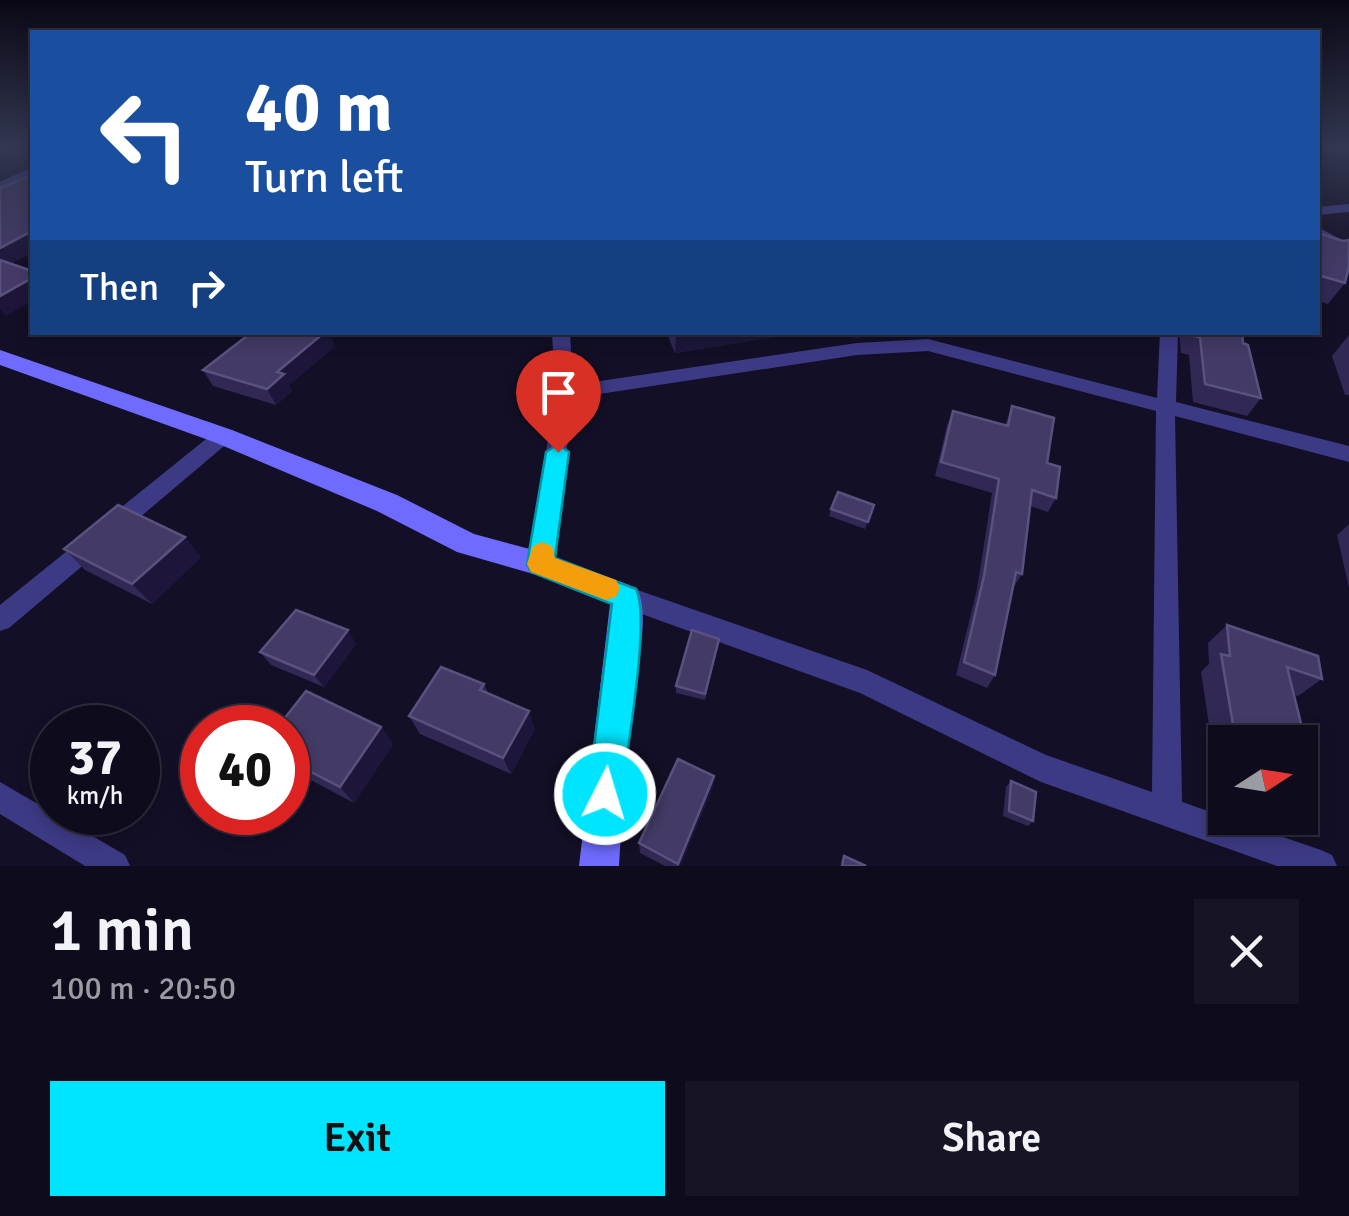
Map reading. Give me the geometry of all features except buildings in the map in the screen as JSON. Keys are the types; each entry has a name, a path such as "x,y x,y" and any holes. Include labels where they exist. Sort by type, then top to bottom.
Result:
{"street":[{"path":"1320,211 1349,208"},
{"path":"1320,232 1349,251"},
{"path":"541,564 564,393 562,335"},
{"path":"1167,809 1169,335"},
{"path":"564,393 857,349 928,345 1166,410 1349,454"},
{"path":"0,357 223,436 387,503 467,544 541,564 867,684 1041,768 1322,866"},
{"path":"0,620 223,436"},
{"path":"599,866 626,598"},
{"path":"0,797 114,866"}],"slow traffic":[{"path":"542,553 541,564 606,588"}],"route":[{"path":"558,452 541,564 626,598 605,794"}]}
